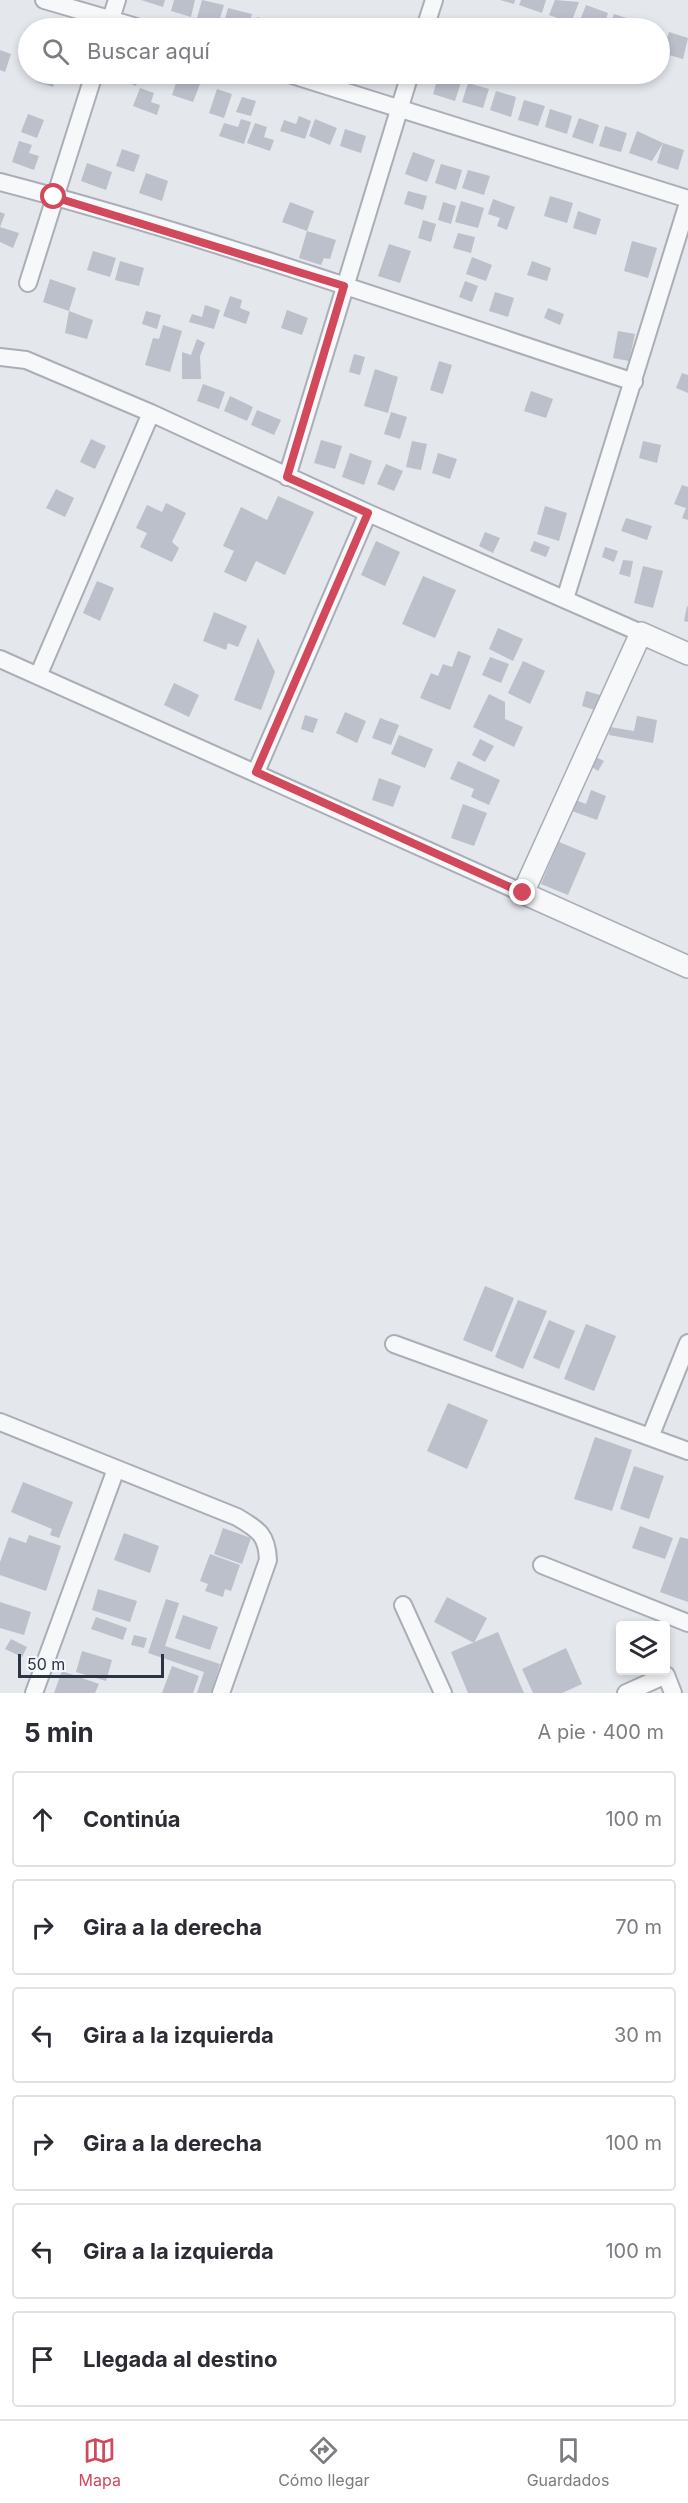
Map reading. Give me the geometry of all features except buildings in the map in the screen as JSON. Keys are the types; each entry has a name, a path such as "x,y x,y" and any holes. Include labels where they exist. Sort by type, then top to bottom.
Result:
{"street":[{"path":"44,0 94,18"},
{"path":"112,18 117,0"},
{"path":"428,18 434,0"},
{"path":"28,283 91,84"},
{"path":"322,84 688,201 634,382 565,599"},
{"path":"287,477 407,84"},
{"path":"0,182 344,286 634,382"},
{"path":"0,357 26,360 151,412 287,477 688,654"},
{"path":"38,676 151,412"},
{"path":"256,772 368,513"},
{"path":"523,893 641,633"},
{"path":"0,659 688,966"},
{"path":"394,1344 688,1451"},
{"path":"650,1437 688,1344"},
{"path":"0,1422 237,1517 256,1528 267,1543 267,1560 221,1693"},
{"path":"34,1693 116,1469"},
{"path":"542,1565 688,1623"},
{"path":"403,1605 443,1693"},
{"path":"626,1693 666,1675 673,1693"}],"route":[{"path":"54,197 344,286 287,477 368,513 256,772 523,893"}]}
